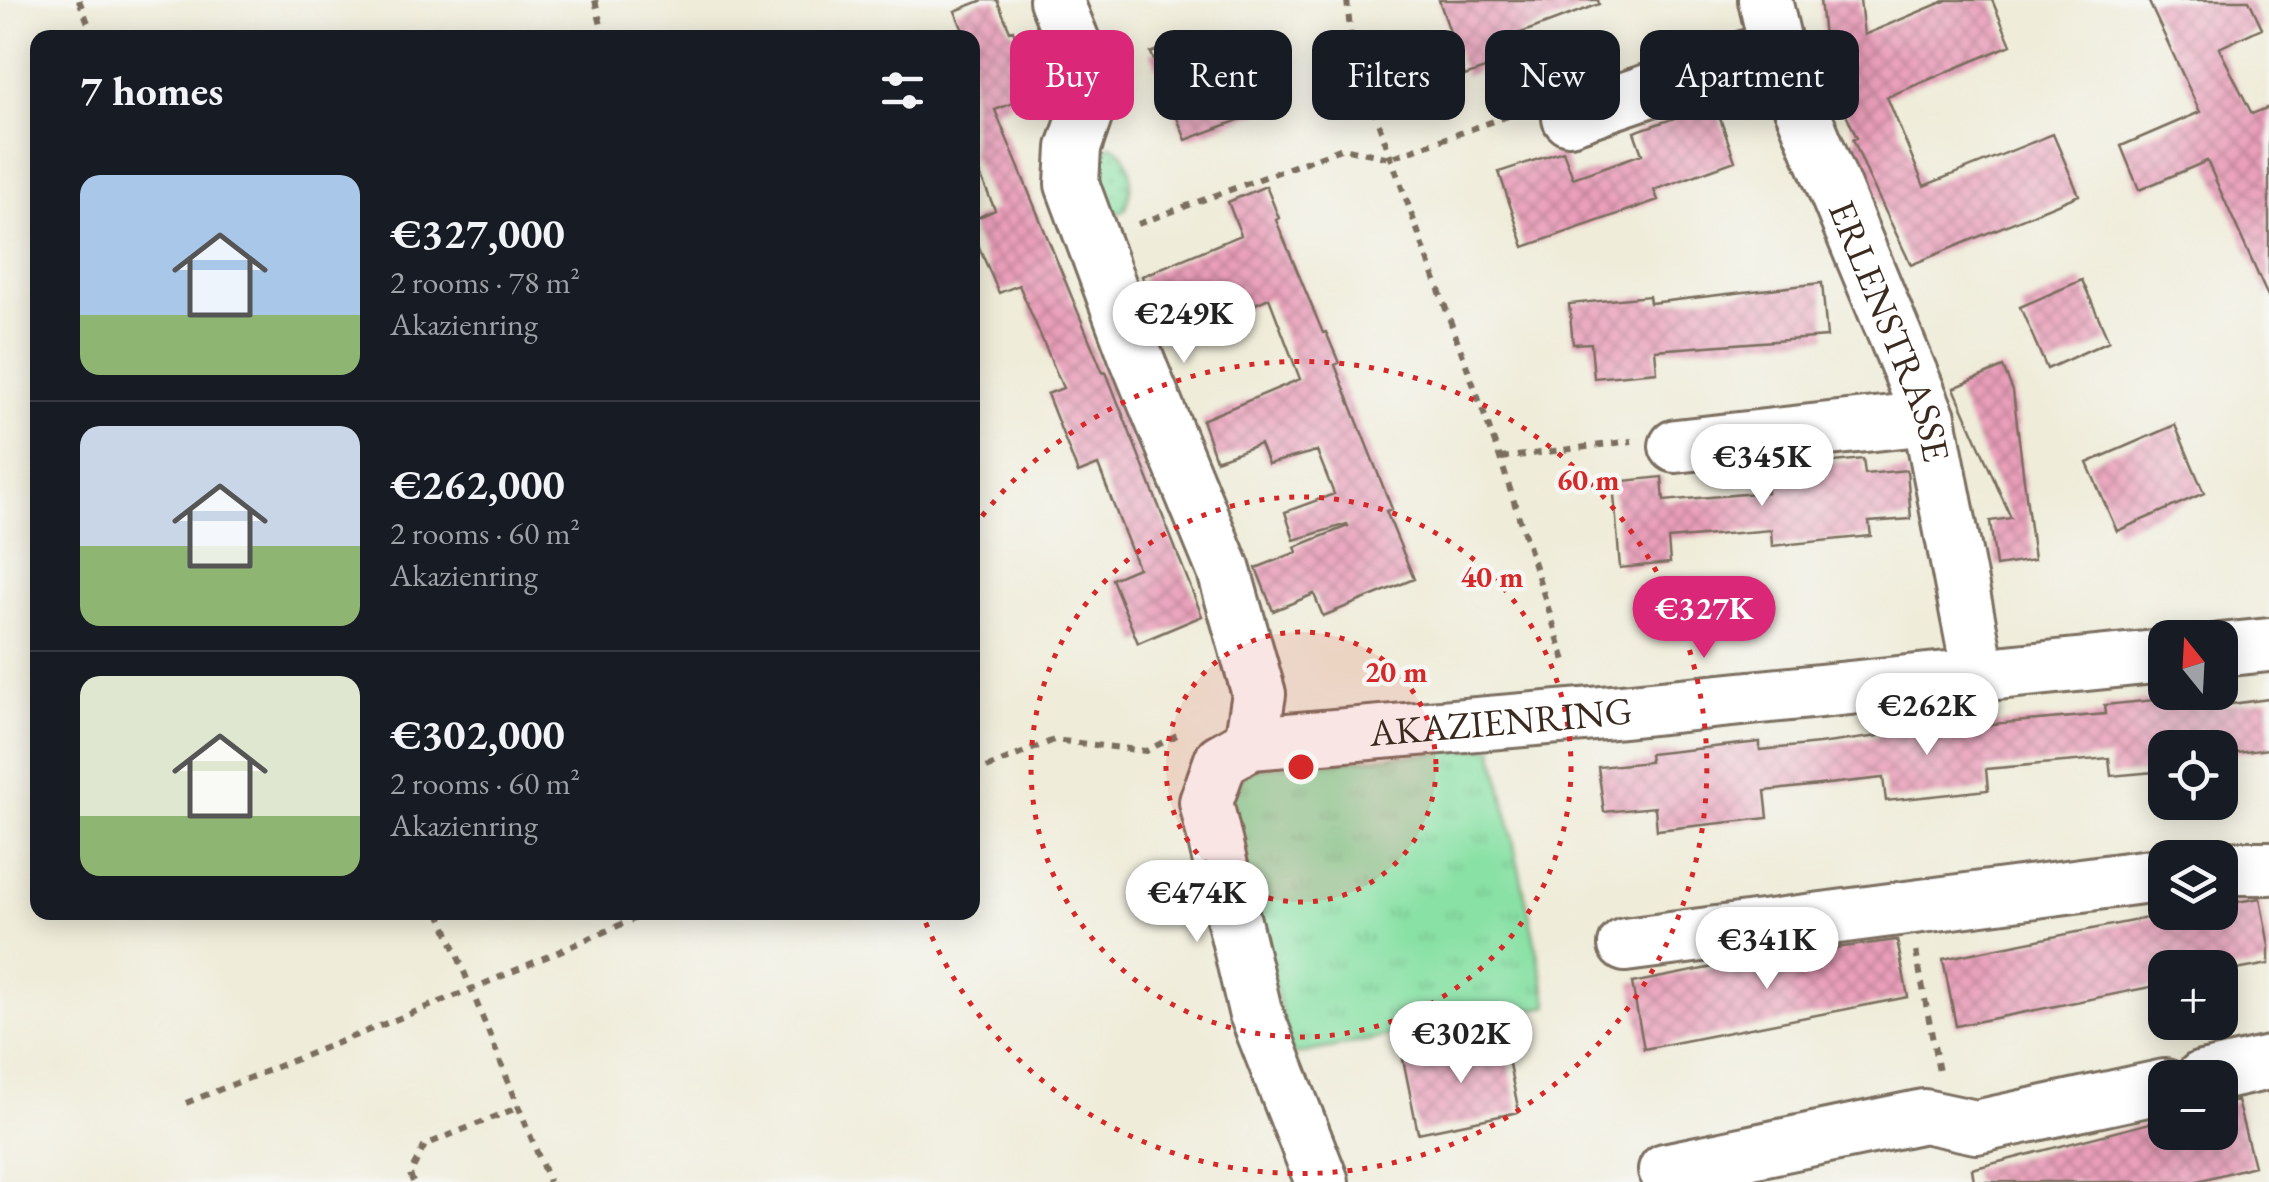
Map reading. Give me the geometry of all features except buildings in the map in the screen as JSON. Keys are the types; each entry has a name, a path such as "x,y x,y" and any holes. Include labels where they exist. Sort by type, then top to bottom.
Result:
{"street":[{"path":"1056,0 1083,66 1091,99 1074,148 1072,184 1224,572 1259,694 1251,743 1221,760 1206,802 1255,1011 1322,1182"},
{"path":"1620,94 1771,24"},
{"name":"ERLENSTRASSE","path":"1771,24 1929,418 1978,676"},
{"path":"1676,446 1929,418"},
{"path":"2238,648 2269,645"},
{"name":"AKAZIENRING","path":"1251,743 2148,658"},
{"path":"2238,868 2269,868"},
{"path":"1625,945 2148,876"},
{"path":"2238,1070 2269,1063"},
{"path":"1664,1170 1924,1116 1976,1127 2148,1090"}],"path":[{"path":"79,0 91,30"},
{"path":"595,0 602,30"},
{"path":"1346,0 1352,50 1500,458 1584,714"},
{"path":"1092,241 1343,148 1390,158 1497,120"},
{"path":"1500,458 1662,438 1676,446"},
{"path":"1908,906 1948,1120"},
{"path":"443,920 549,1182"},
{"path":"186,1103 470,990 632,920"},
{"path":"413,1182 410,1174 425,1145 520,1107"}],"green space":[{"path":"1112,145 1125,157 1130,173 1128,200 1118,214 1109,213 1097,199 1099,153"},
{"path":"1493,748 1549,1006 1292,1055 1228,797 1246,772 1255,768"}]}
